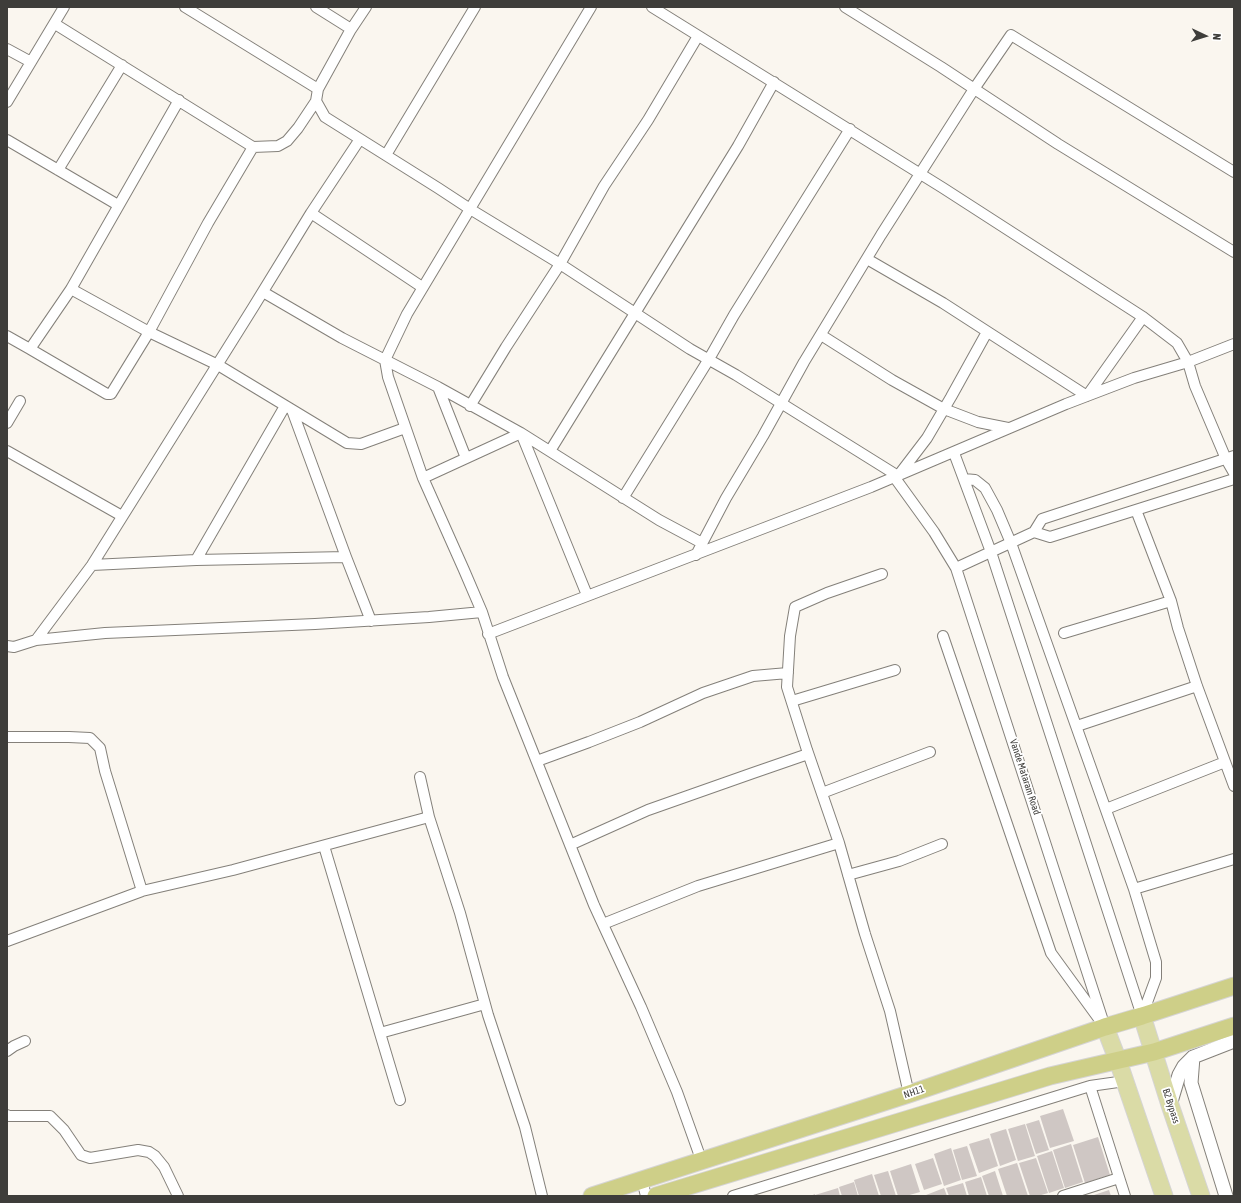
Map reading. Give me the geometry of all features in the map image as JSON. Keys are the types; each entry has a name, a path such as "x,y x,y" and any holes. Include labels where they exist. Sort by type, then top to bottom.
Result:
{"highway":[{"name":"NH11","path":"592,1196 644,1188 702,1162 909,1094 1105,1027 1234,986"},
{"path":"656,1196 1050,1076 1154,1052 1234,1026"}],"main road":[{"name":"B2 Bypass","path":"1142,1016 1201,1196"},
{"path":"1105,1027 1125,1080 1164,1196"}],"street":[{"path":"7,102 64,7"},
{"path":"185,7 318,89"},
{"path":"316,7 351,29"},
{"path":"55,24 254,147 278,146 287,141 298,128 316,101 318,89 351,29 366,7"},
{"path":"386,155 475,7"},
{"path":"591,7 422,288 407,314 385,360 388,377 423,478 482,612 503,677 570,845 603,924 642,1007 677,1092 702,1162"},
{"path":"652,7 921,173 1143,317 1177,343 1188,362 1195,386 1230,458 1234,473"},
{"path":"844,7 1058,144 1234,252"},
{"path":"696,555 726,498 867,259 974,89 1011,35 1234,172"},
{"path":"470,406 560,264 604,186 648,120 698,36"},
{"path":"7,49 30,62"},
{"path":"58,170 122,65"},
{"path":"550,451 738,146 774,82"},
{"path":"30,349 71,289 179,100"},
{"path":"316,101 325,117 560,264 690,349 782,403 896,477"},
{"path":"623,498 709,359 734,315 850,129"},
{"path":"36,640 92,565 218,365 311,213 360,139"},
{"path":"7,140 118,205"},
{"path":"7,336 107,394 111,394 149,332 208,222 254,147"},
{"path":"311,213 422,288"},
{"path":"867,259 943,304 1087,396"},
{"path":"71,289 149,332 218,365 347,443 361,444 406,428"},
{"path":"263,292 342,338 438,387 521,433 659,520 702,543"},
{"path":"1087,396 1143,317"},
{"path":"896,477 927,438 987,332"},
{"path":"821,335 892,380 944,409 978,422 1008,428"},
{"path":"488,634 896,477 1008,428 1087,396 1134,378 1188,362 1234,344"},
{"path":"438,387 466,458"},
{"path":"7,423 20,401"},
{"path":"288,408 371,621"},
{"path":"196,560 288,408"},
{"path":"423,478 521,433"},
{"path":"521,433 588,596"},
{"path":"7,451 122,516"},
{"path":"954,452 991,552 1142,1016"},
{"path":"956,568 1034,532 1042,519 1230,458"},
{"name":"Vande Mataram Road","path":"896,477 934,532 956,568 1105,1027"},
{"path":"964,479 975,480 985,488 1011,543 1134,889 1156,962 1156,978 1142,1016"},
{"path":"1034,532 1050,537 1234,479"},
{"path":"1136,510 1171,601 1178,628 1197,686 1234,786"},
{"path":"92,565 196,560 346,557"},
{"path":"882,574 827,593 795,607 790,636 787,687 808,754 839,843 865,934 890,1011 909,1094"},
{"path":"1064,633 1171,601"},
{"path":"7,646 14,647 36,640 106,634 371,621 482,612"},
{"path":"943,636 1051,953 1105,1027"},
{"path":"792,701 895,670"},
{"path":"537,761 640,722 703,693 753,676 788,673"},
{"path":"1076,726 1197,686"},
{"path":"7,737 90,738 100,748 105,771 142,891"},
{"path":"822,793 930,752"},
{"path":"570,845 648,810 808,754"},
{"path":"1106,809 1226,762"},
{"path":"420,777 429,818 460,913 485,1004 525,1127 542,1196"},
{"path":"7,941 142,891 233,870 429,818"},
{"path":"603,924 698,886 839,843"},
{"path":"848,875 899,861 942,844"},
{"path":"324,846 400,1100"},
{"path":"1134,889 1234,859"},
{"path":"380,1033 485,1004"},
{"path":"7,1051 25,1041"},
{"path":"1170,1105 1179,1075 1192,1056 1234,1041"},
{"path":"1192,1056 1191,1083 1226,1196"},
{"path":"733,1196 1090,1086 1125,1080"},
{"path":"1090,1086 1125,1196"},
{"path":"7,1115 50,1116 64,1130 81,1154 90,1158 138,1150 149,1152 155,1156 164,1167 178,1196"},
{"path":"1064,1196 1119,1178"}],"building":[{"path":"1063,1109 1074,1141 1050,1148 1040,1116"},
{"path":"1039,1120 1049,1150 1036,1154 1026,1124"},
{"path":"1025,1124 1035,1156 1018,1161 1008,1129"},
{"path":"1006,1129 1016,1160 1000,1166 990,1134"},
{"path":"1098,1137 1110,1175 1085,1183 1073,1145"},
{"path":"989,1138 998,1166 979,1173 969,1144"},
{"path":"1071,1144 1083,1182 1065,1188 1053,1150"},
{"path":"967,1146 977,1176 962,1180 953,1150"},
{"path":"951,1148 961,1180 944,1186 934,1154"},
{"path":"1052,1151 1064,1188 1049,1193 1037,1156"},
{"path":"933,1158 942,1184 924,1190 915,1164"},
{"path":"1036,1158 1048,1193 1038,1196 1030,1196 1019,1163"},
{"path":"1017,1163 1028,1196 1007,1196 998,1169"},
{"path":"911,1164 920,1192 906,1196 898,1196 890,1171"},
{"path":"888,1171 896,1196 881,1196 874,1175"},
{"path":"995,1171 1003,1196 989,1196 982,1176"},
{"path":"872,1174 879,1196 859,1196 854,1180"},
{"path":"981,1177 987,1196 969,1196 965,1182"},
{"path":"854,1182 858,1196 842,1196 839,1187"},
{"path":"963,1183 967,1196 949,1196 946,1188"},
{"path":"838,1188 840,1196 810,1196 815,1194"},
{"path":"944,1188 947,1196 926,1195"},
{"path":"1109,1190 1111,1196 1091,1196"}]}
